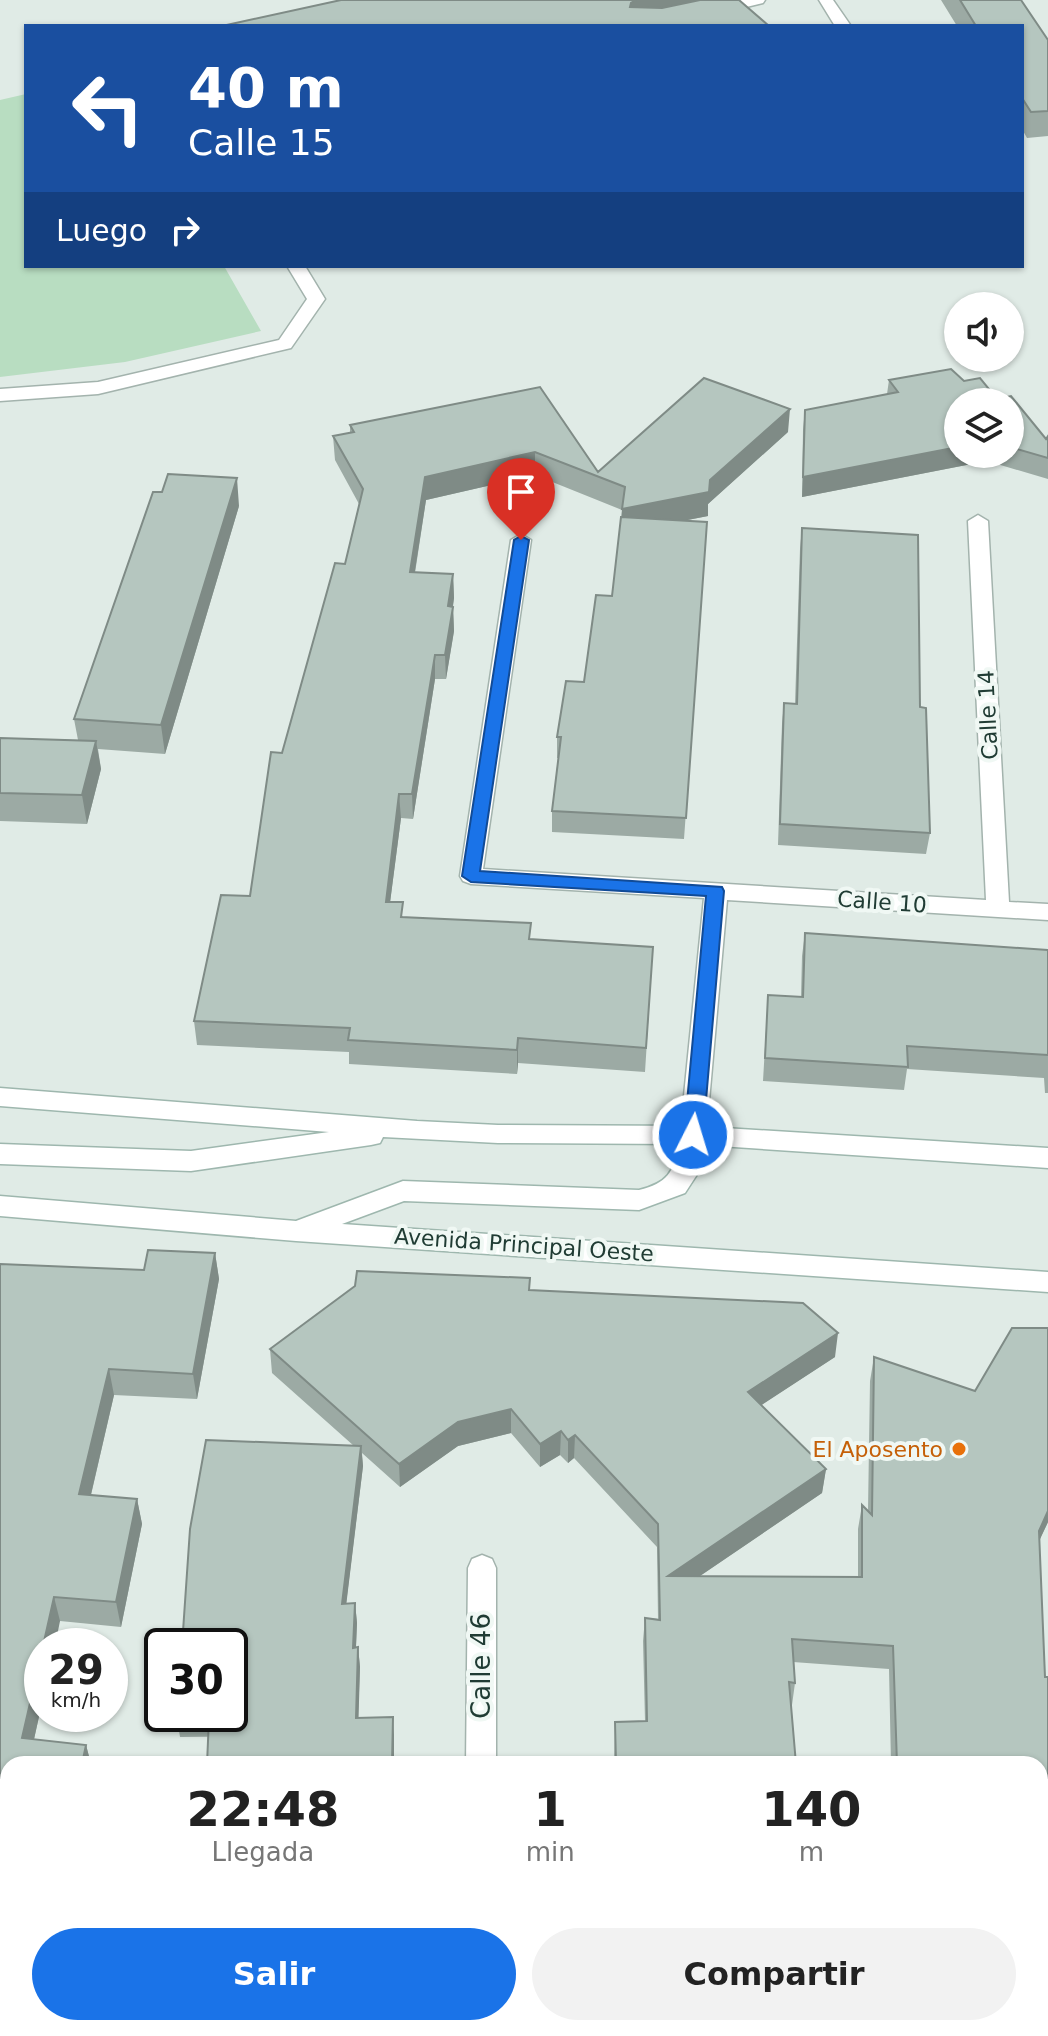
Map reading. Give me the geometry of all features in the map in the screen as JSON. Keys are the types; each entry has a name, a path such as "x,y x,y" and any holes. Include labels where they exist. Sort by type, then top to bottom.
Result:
{"main road":[{"path":"698,13 758,0"},
{"path":"826,0 842,24"},
{"path":"0,395 98,388 285,344 316,299 297,268"},
{"name":"Calle 14","path":"978,521 998,909"},
{"name":"Calle 10","path":"521,540 471,876 1048,912"},
{"path":"296,1231 403,1191 639,1200 670,1193 686,1177 693,1135 716,891"},
{"path":"0,1097 417,1130 498,1134 693,1135 1048,1158"},
{"path":"0,1154 191,1161 417,1130"},
{"name":"Avenida Principal Oeste","path":"0,1206 296,1231 1048,1282"},
{"name":"Calle 46","path":"481,1756 482,1568"}],"green space":[{"path":"24,94 24,268 225,268 261,331 125,362 0,377 0,100"}],"building":[{"path":"341,0 636,0 630,7 662,8 700,0 739,0 767,24 231,24"},
{"path":"960,0 1021,0 1048,40 1048,111 1031,112 1024,101 1024,24 975,24"},
{"path":"944,370 954,372 964,381 980,378 988,388 944,388 944,450 803,477 805,410 898,392 889,380"},
{"path":"704,378 790,409 710,480 709,492 622,509 625,487 535,452 425,477 410,572 453,574 448,606 453,607 445,655 435,655 412,794 399,794 386,902 403,902 401,917 531,923 529,939 653,947 646,1048 518,1038 517,1050 348,1040 350,1028 194,1021 221,895 250,896 271,752 282,753 335,563 345,564 363,489 333,436 354,432 350,425 540,387 598,472"},
{"path":"1024,412 1046,439 1048,436 1048,458 1024,451"},
{"path":"168,474 237,478 161,725 74,719 153,492 162,492"},
{"path":"621,517 707,522 686,818 552,811 561,737 557,737 566,681 584,682 596,595 612,596"},
{"path":"802,528 918,535 920,707 926,708 930,833 780,824 784,703 797,704"},
{"path":"0,738 96,741 82,795 0,793"},
{"path":"805,933 1048,950 1048,1055 907,1046 908,1067 765,1058 768,995 803,997"},
{"path":"148,1250 215,1253 193,1374 109,1369 79,1494 137,1499 116,1602 54,1597 47,1628 24,1628 22,1738 86,1745 84,1756 0,1756 0,1264 144,1270"},
{"path":"357,1271 530,1278 529,1290 803,1303 838,1333 748,1392 826,1469 668,1576 862,1577 862,1505 872,1515 874,1357 975,1391 1012,1328 1048,1328 1048,1511 1039,1531 1045,1677 1048,1677 1048,1756 897,1756 893,1646 792,1639 795,1683 789,1682 795,1756 616,1756 615,1722 647,1721 645,1618 660,1620 658,1524 575,1435 568,1440 561,1431 540,1444 511,1409 458,1422 399,1464 270,1349 355,1286"},
{"path":"206,1440 361,1446 342,1604 355,1603 353,1648 358,1647 356,1718 393,1717 392,1756 207,1756 208,1732 248,1732 248,1628 183,1628 190,1529"}],"place":[{"name":"El Aposento","path":"959,1449"}],"route":[{"path":"521,540 471,876 716,891 693,1135"}]}
